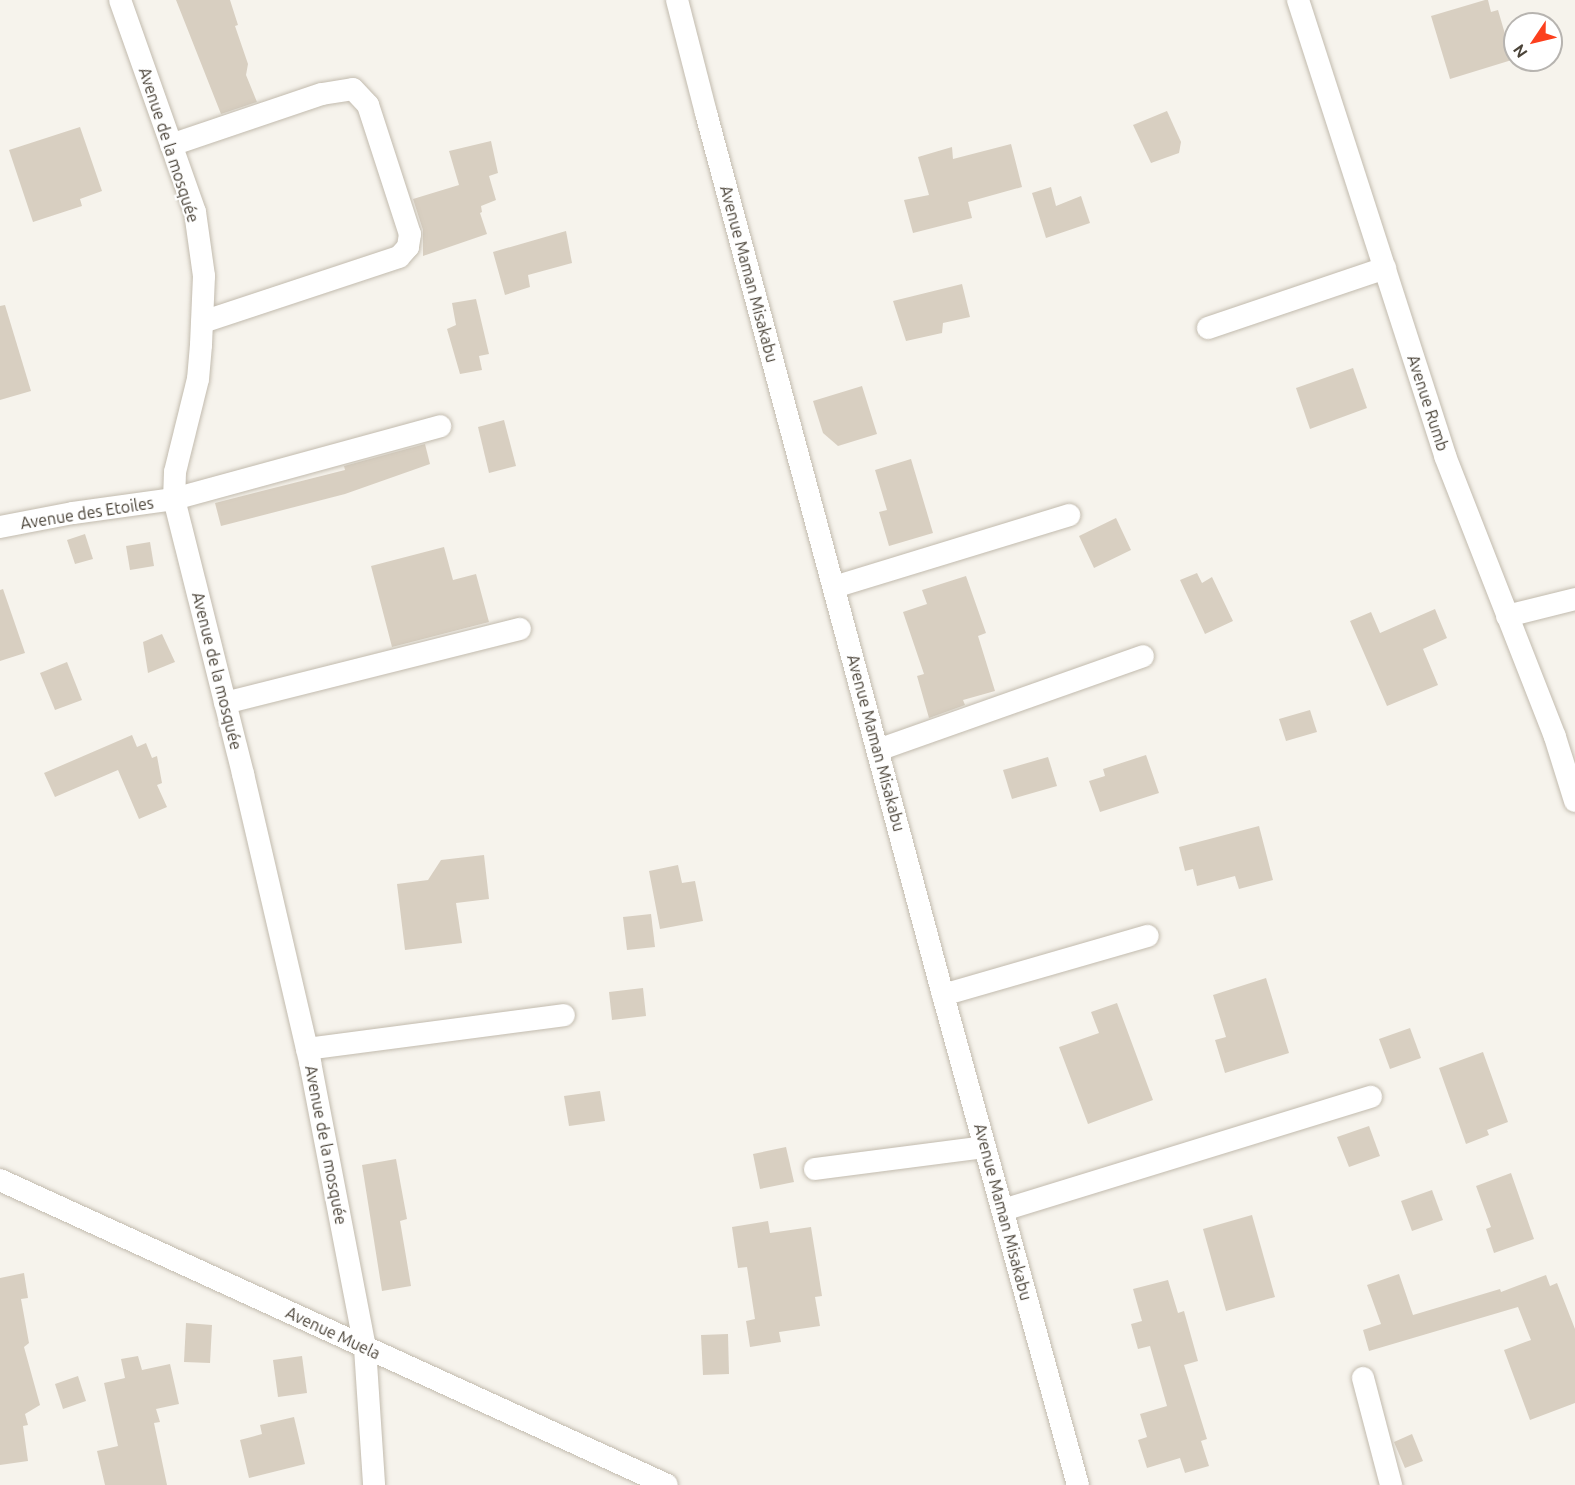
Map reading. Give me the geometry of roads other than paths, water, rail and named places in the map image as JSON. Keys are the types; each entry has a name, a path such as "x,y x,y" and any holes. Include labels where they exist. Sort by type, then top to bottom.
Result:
{"street":[{"name":"Avenue de la mosquée","path":"120,0 195,212 204,276 198,379 175,472 174,499 307,1049 365,1348 374,1485"},
{"name":"Avenue Maman Misakabu","path":"678,0 705,113 1078,1485"},
{"name":"Avenue Rumb","path":"1298,0 1448,465 1555,738 1575,801"},
{"path":"171,145 322,94 353,89 368,105 411,234 408,247 399,257 202,322"},
{"path":"1208,328 1385,268"},
{"name":"Avenue des Etoiles","path":"0,527 73,513 174,499 440,426"},
{"path":"834,587 1069,515"},
{"path":"1507,616 1575,598"},
{"path":"225,703 520,629"},
{"path":"878,750 1143,656"},
{"path":"943,995 1148,936"},
{"path":"307,1049 564,1015"},
{"path":"1003,1210 1371,1097"},
{"path":"815,1169 985,1147"},
{"name":"Avenue Muela","path":"0,1180 667,1485"},
{"path":"1363,1377 1391,1485"}]}
